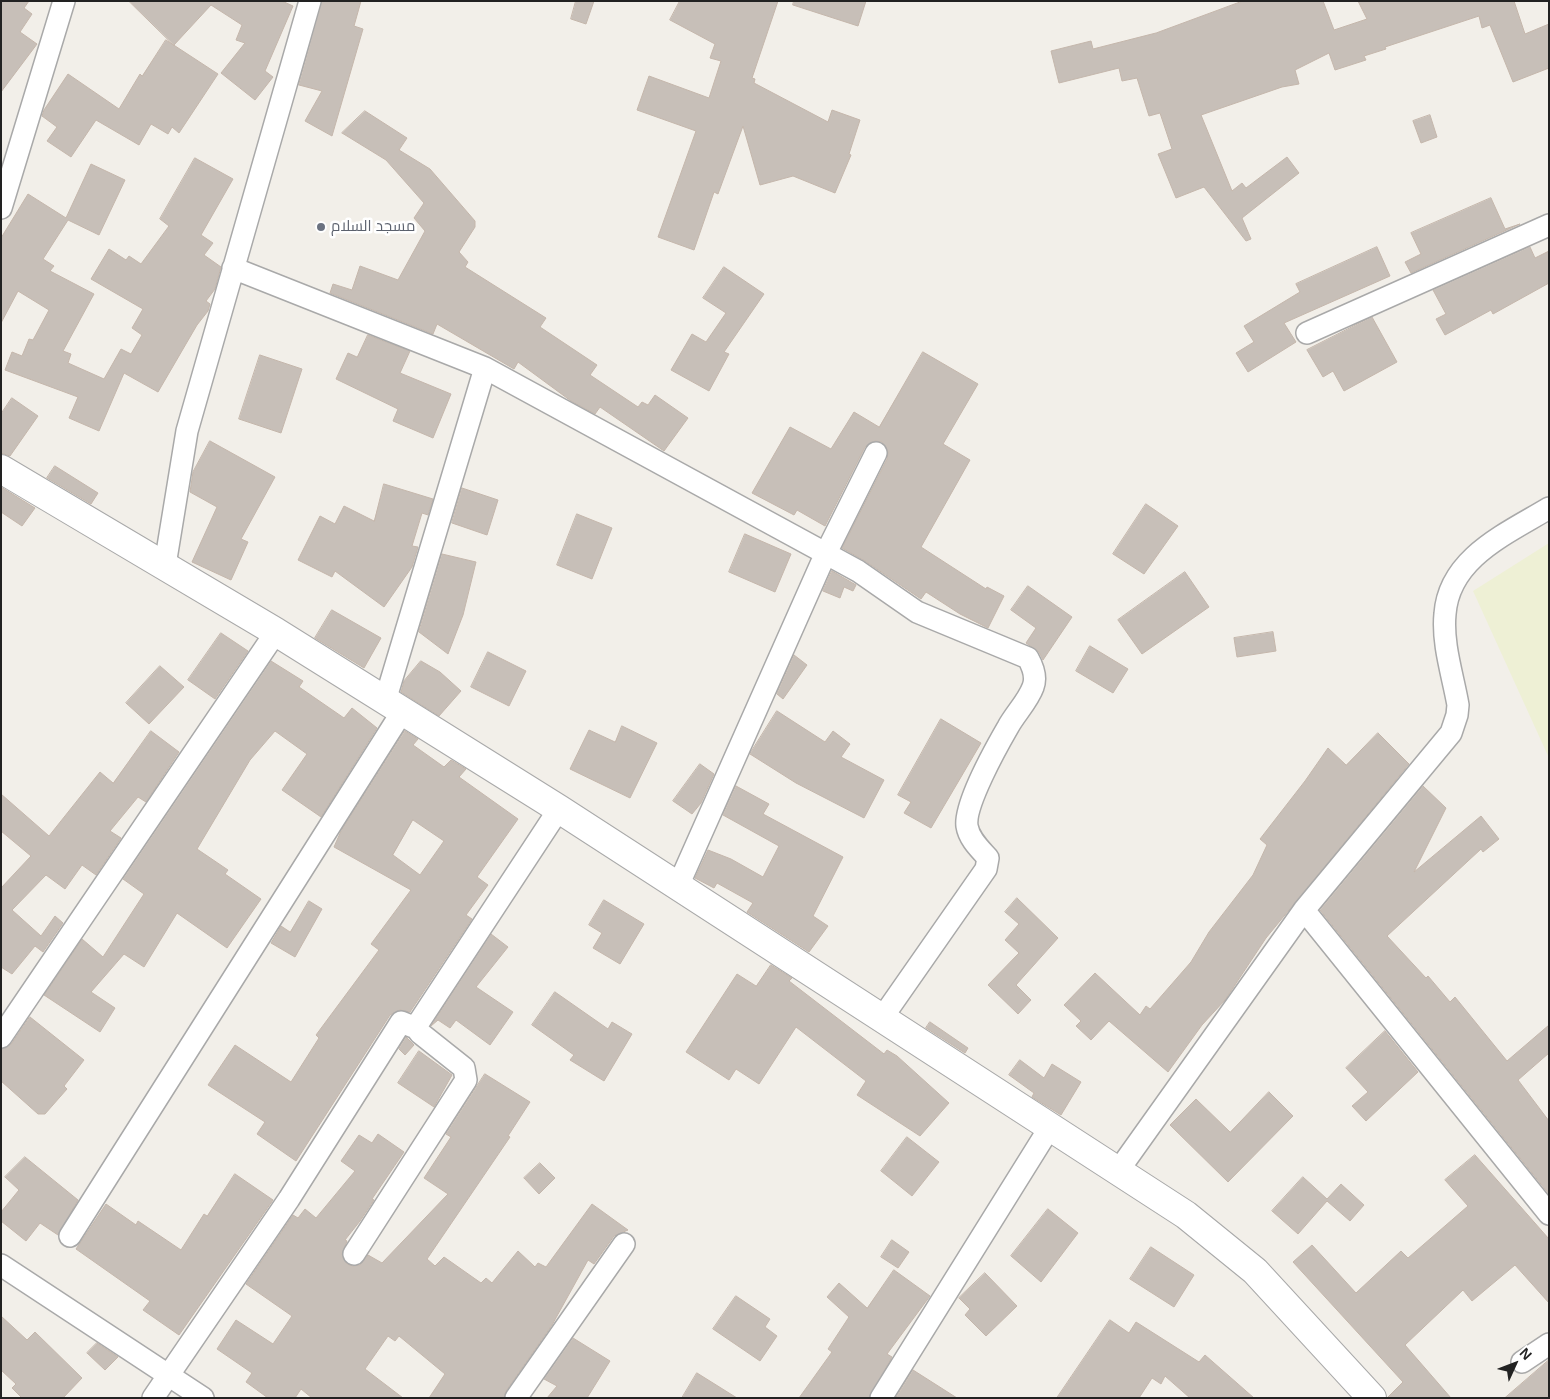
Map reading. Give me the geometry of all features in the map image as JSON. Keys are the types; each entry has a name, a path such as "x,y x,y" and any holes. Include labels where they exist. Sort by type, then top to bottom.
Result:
{"street":[{"path":"1,208 64,1"},
{"path":"165,565 187,432 310,1"},
{"path":"1307,333 1549,225"},
{"path":"233,268 484,368 825,555 858,571 917,612 1028,658 1034,668 1033,687 1008,727 980,779 970,807 967,825 974,842 988,858 986,869 882,1018"},
{"path":"70,1236 393,707 484,368"},
{"path":"678,886 825,555 876,453"},
{"path":"1,469 276,632 393,707 559,809 1186,1215 1255,1271 1372,1398"},
{"path":"1118,1171 1304,910 1445,741 1455,724 1458,705 1445,635 1445,614 1449,594 1457,575 1470,559 1486,546 1549,508"},
{"path":"1,1037 276,632"},
{"path":"416,1028 559,809"},
{"path":"1304,910 1549,1214"},
{"path":"152,1398 289,1199 401,1022 416,1028 464,1068 466,1080 354,1254"},
{"path":"881,1398 1050,1127"},
{"path":"516,1398 624,1244"},
{"path":"1,1265 203,1398"},
{"path":"1522,1362 1549,1344"}],"green space":[{"path":"1549,543 1549,758 1473,591"}],"building":[{"path":"1,1 29,1 24,8 32,14 20,32 37,44 1,92"},
{"path":"129,1 282,1 293,6 265,71 273,77 255,100 221,73 245,43 236,40 242,25 211,5 174,45"},
{"path":"322,1 361,1 354,26 363,29 332,136 305,121 322,91 299,85"},
{"path":"576,1 594,1 586,24 571,19"},
{"path":"680,1 778,1 752,78 755,79 754,83 828,122 832,110 860,120 849,154 851,155 835,193 793,176 760,185 743,126 718,194 714,192 694,250 658,237 696,131 637,110 649,76 709,98 721,61 710,58 715,44 670,20"},
{"path":"794,1 866,1 858,26 793,5"},
{"path":"1243,1 1323,1 1334,30 1367,19 1358,1 1514,1 1525,34 1549,24 1549,68 1513,82 1490,25 1482,28 1479,16 1385,47 1386,49 1364,56 1366,60 1335,70 1329,53 1295,70 1299,84 1282,87 1201,115 1232,191 1242,183 1246,188 1287,157 1299,173 1242,218 1251,239 1246,241 1204,187 1176,198 1158,154 1172,149 1160,113 1149,116 1137,78 1122,81 1119,68 1059,83 1051,51 1091,41 1093,49 1156,33"},
{"path":"166,40 218,74 179,133 172,127 168,134 151,124 139,145 96,120 71,157 47,141 57,127 42,116 68,74 119,109 140,74 142,76"},
{"path":"365,111 407,138 399,150 430,169 475,221 475,227 459,252 468,262 465,267 546,318 540,327 597,365 590,375 638,407 642,402 648,405 655,395 688,418 664,451 600,407 595,414 571,401 518,362 514,369 437,324 433,334 330,293 333,284 352,290 360,266 398,280 425,231 414,218 424,203 386,160 342,133"},
{"path":"1430,115 1437,137 1421,143 1413,121"},
{"path":"195,158 233,179 201,235 213,243 204,255 221,267 215,289 206,301 210,304 208,311 197,325 158,392 124,373 99,431 69,418 78,397 5,370 12,352 22,356 29,339 33,340 49,310 18,291 1,323 1,238 28,194 66,218 91,164 125,180 99,235 68,220 43,259 54,266 50,271 94,294 63,351 71,354 68,363 104,379 121,349 131,354 142,335 132,328 143,309 91,279 109,249 126,260 129,256 141,264 169,226 160,219"},
{"path":"1491,198 1505,229 1520,224 1411,273 1405,262 1421,254 1411,233"},
{"path":"1377,247 1390,276 1284,323 1296,342 1248,372 1236,353 1254,342 1244,326 1300,292 1296,284"},
{"path":"1530,247 1535,258 1549,251 1549,283 1493,314 1491,310 1445,335 1436,319 1446,314 1433,290"},
{"path":"724,267 764,294 724,352 729,354 709,391 671,370 692,334 706,342 726,313 703,298"},
{"path":"1372,317 1397,362 1344,391 1333,371 1323,377 1307,350"},
{"path":"368,335 410,351 400,373 451,394 433,438 393,421 398,409 336,379 348,353 357,357"},
{"path":"923,352 978,384 943,444 970,460 921,547 986,589 987,587 1004,596 988,628 960,614 926,592 921,599 865,561 842,548 887,459 888,452 882,442 875,441 865,447 825,526 797,510 794,515 752,493 790,427 831,449 854,412 879,427"},
{"path":"260,355 302,369 281,433 239,419"},
{"path":"12,398 38,416 10,456 1,453 1,414"},
{"path":"210,441 275,477 241,539 248,542 231,580 192,562 217,507 190,492 193,472"},
{"path":"55,466 98,493 91,504 47,478"},
{"path":"384,484 433,499 428,515 422,513 412,546 418,547 412,567 384,607 335,571 332,577 298,560 320,516 335,524 344,506 374,521"},
{"path":"1,487 35,508 22,526 1,512"},
{"path":"462,488 498,500 487,535 452,523"},
{"path":"1146,504 1178,526 1144,574 1113,554"},
{"path":"577,514 612,528 592,579 557,565"},
{"path":"745,534 791,554 775,592 729,572"},
{"path":"442,554 476,562 463,615 448,654 419,632"},
{"path":"832,571 856,585 853,591 844,587 840,598 823,591"},
{"path":"1185,572 1209,607 1142,654 1118,620"},
{"path":"1028,586 1072,617 1043,660 1039,652 1026,643 1036,628 1011,610"},
{"path":"332,610 381,638 364,668 315,638"},
{"path":"1273,632 1276,651 1237,657 1234,638"},
{"path":"221,633 248,651 215,699 188,680"},
{"path":"1090,646 1128,669 1113,693 1076,671"},
{"path":"488,652 526,671 509,706 471,687"},
{"path":"794,655 807,665 783,699 777,694"},
{"path":"271,661 303,681 299,687 344,718 352,708 377,728 321,817 282,790 307,754 275,731 250,760 197,849 228,870 225,874 261,899 227,948 177,913 144,967 124,954 91,992 115,1008 100,1032 44,995 82,939 103,957 144,894 123,879"},
{"path":"421,661 440,672 461,691 439,716 401,692 404,681"},
{"path":"160,666 184,687 149,724 126,703"},
{"path":"777,711 825,742 833,731 850,744 841,757 884,780 864,818 796,783 750,754"},
{"path":"941,719 981,743 931,828 904,813 911,802 898,795"},
{"path":"622,726 657,743 630,798 570,769 589,730 615,742"},
{"path":"151,731 179,752 146,802 138,797 110,831 121,838 96,875 82,865 65,889 46,875 12,910 41,936 55,916 63,923 43,952 35,946 12,974 1,967 1,888 31,856 1,831 1,794 49,836 100,772 113,783"},
{"path":"405,731 418,739 413,745 444,767 451,760 466,769 459,777 518,819 477,877 488,885 466,915 472,919 410,1012 400,1010 390,1015 296,1161 257,1134 265,1122 208,1085 235,1045 291,1082 319,1038 316,1035 379,950 371,944 411,890 334,847 341,831","holes":["413,820 444,841 420,875 393,855"]},
{"path":"1378,733 1409,764 1266,938 1225,1000 1202,1025 1168,1072 1109,1021 1091,1040 1076,1026 1081,1021 1064,1005 1095,973 1140,1015 1146,1006 1150,1009 1191,962 1209,932 1253,875 1267,845 1260,839 1328,748 1346,765"},
{"path":"700,764 714,774 701,803 692,814 673,801"},
{"path":"736,786 769,804 763,814 843,857 813,916 828,926 809,952 747,912 753,903 717,883 714,888 695,878 708,850 731,859 763,877 779,846 723,815"},
{"path":"1423,786 1446,808 1414,872 1481,816 1499,839 1483,852 1481,849 1387,936 1426,978 1428,976 1450,1002 1455,997 1507,1061 1549,1025 1549,1053 1518,1080 1549,1121 1549,1194 1320,910"},
{"path":"1017,898 1058,938 1016,985 1031,1000 1018,1014 988,985 1019,953 1005,940 1019,924 1005,912"},
{"path":"604,900 644,924 620,964 593,948 602,933 589,925"},
{"path":"309,901 322,909 295,957 271,943 281,926 290,932"},
{"path":"491,934 508,947 476,987 513,1012 490,1045 456,1020 450,1028 438,1020 431,1026"},
{"path":"771,965 792,978 789,981 884,1054 887,1050 897,1056 949,1103 920,1136 857,1095 866,1081 796,1027 759,1084 736,1069 729,1080 686,1052 737,974 756,986"},
{"path":"555,992 608,1029 612,1022 632,1034 604,1081 570,1060 574,1055 532,1025"},
{"path":"30,1017 84,1060 64,1086 67,1089 45,1114 38,1114 1,1081 1,1049 11,1044"},
{"path":"930,1022 968,1048 965,1053 926,1028"},
{"path":"1385,1031 1418,1072 1366,1121 1352,1106 1368,1092 1346,1068"},
{"path":"406,1037 414,1045 405,1055 399,1049"},
{"path":"419,1051 452,1075 434,1107 398,1083"},
{"path":"1020,1060 1044,1078 1052,1064 1081,1082 1061,1115 1032,1097 1034,1093 1009,1075"},
{"path":"485,1074 530,1102 508,1136 510,1137 427,1259 435,1266 444,1257 481,1283 486,1278 492,1283 518,1251 535,1267 538,1263 546,1267 592,1204 628,1230 614,1236 594,1264 588,1260 552,1325 506,1391 504,1398 429,1398 445,1374 399,1336 395,1341 388,1336 365,1369 403,1398 312,1398 301,1389 295,1398 268,1398 246,1382 252,1373 217,1349 236,1320 273,1344 292,1316 246,1284 293,1215 298,1218 305,1209 316,1218 355,1171 341,1161 359,1135 372,1143 378,1134 404,1152 372,1199 374,1200 360,1221 345,1240 347,1241 342,1254 347,1264 353,1266 360,1265 368,1255 382,1263 448,1194 424,1178 451,1137 446,1134"},
{"path":"1269,1092 1293,1116 1228,1182 1170,1125 1196,1099 1230,1132"},
{"path":"907,1137 939,1162 912,1196 881,1171"},
{"path":"1475,1155 1549,1239 1549,1303 1515,1265 1472,1301 1463,1290 1405,1345 1451,1398 1387,1398 1403,1382 1293,1262 1312,1245 1356,1293 1401,1251 1408,1258 1468,1206 1445,1180"},
{"path":"25,1157 78,1200 58,1235 40,1223 26,1241 1,1221 1,1212 19,1190 5,1177"},
{"path":"540,1163 555,1178 539,1194 524,1178"},
{"path":"235,1174 273,1200 179,1335 143,1310 150,1301 76,1249 106,1204 136,1225 138,1221 181,1250 204,1214 207,1216"},
{"path":"1303,1177 1327,1199 1341,1184 1364,1205 1350,1221 1327,1201 1298,1234 1272,1211"},
{"path":"1048,1209 1078,1233 1041,1282 1011,1256"},
{"path":"892,1240 909,1252 898,1268 881,1257"},
{"path":"1151,1247 1194,1275 1174,1307 1130,1279"},
{"path":"894,1270 930,1296 887,1354 892,1357 869,1398 799,1398 832,1352 828,1349 849,1317 827,1297 839,1283 867,1308"},
{"path":"985,1273 1017,1306 986,1336 965,1315 970,1309 959,1298"},
{"path":"736,1296 770,1319 765,1327 777,1336 760,1361 713,1329"},
{"path":"1,1316 27,1340 35,1332 82,1378 63,1398 22,1398 12,1388 16,1384 1,1370"},
{"path":"1110,1320 1129,1333 1136,1322 1199,1362 1205,1355 1254,1398 1190,1398 1165,1376 1161,1384 1152,1378 1139,1398 1057,1398"},
{"path":"573,1338 610,1361 587,1398 547,1398 557,1386 544,1379"},
{"path":"97,1343 118,1357 105,1370 87,1353"},
{"path":"1549,1360 1549,1398 1505,1398"},
{"path":"913,1370 957,1398 896,1398"},
{"path":"697,1373 737,1398 682,1398"}],"place":[{"name":"مسجد السلام","path":"321,227"}]}
